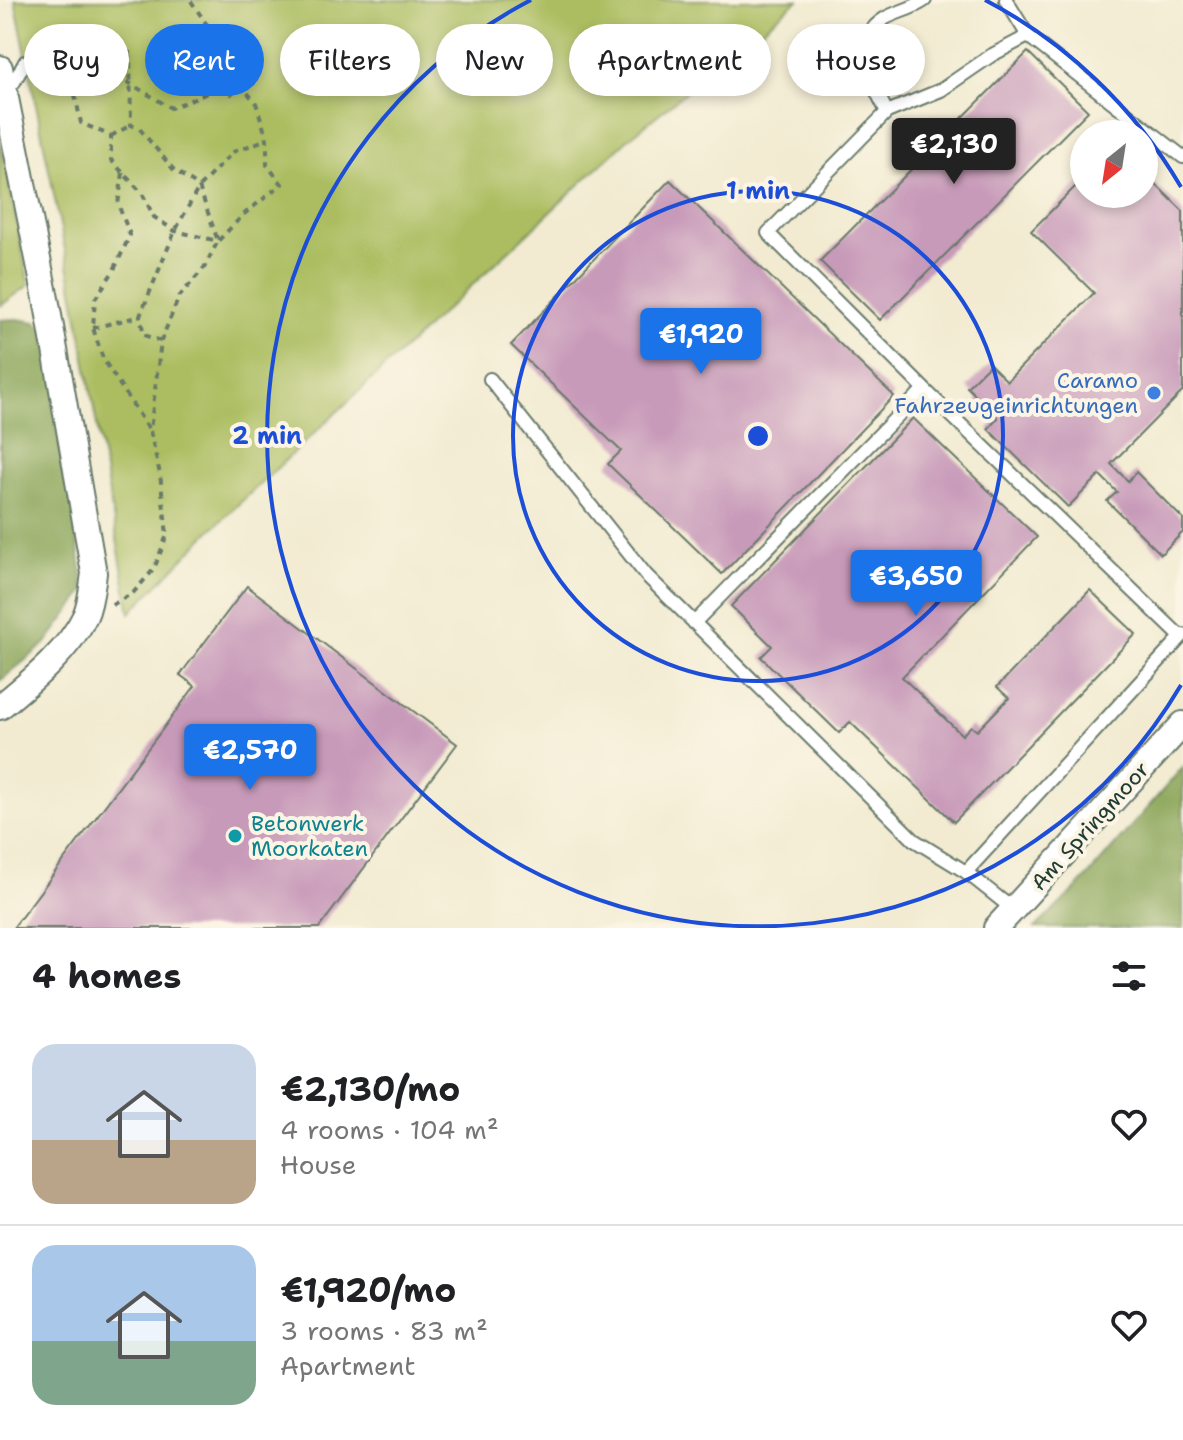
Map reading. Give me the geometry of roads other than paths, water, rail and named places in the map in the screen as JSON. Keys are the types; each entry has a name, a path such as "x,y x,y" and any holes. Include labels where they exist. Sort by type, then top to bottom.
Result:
{"street":[{"path":"0,707 74,636 87,613 94,573 47,304 2,79"},
{"name":"Am Springmoor","path":"996,928 1183,724"}],"lane":[{"path":"887,112 870,78 864,48 866,38 884,19 906,12 925,0"},
{"path":"1006,0 1028,36 1183,157"},
{"path":"966,872 1182,636 924,389 768,233 887,112 941,90 992,55 1028,36"},
{"path":"2,79 14,82 24,64"},
{"path":"490,379 646,575 914,840 966,872 1014,910"},
{"path":"694,623 924,389"}],"place":[{"name":"Caramo Fahrzeugeinrichtungen","path":"1154,393"},
{"name":"Betonwerk Moorkaten","path":"235,836"}]}
